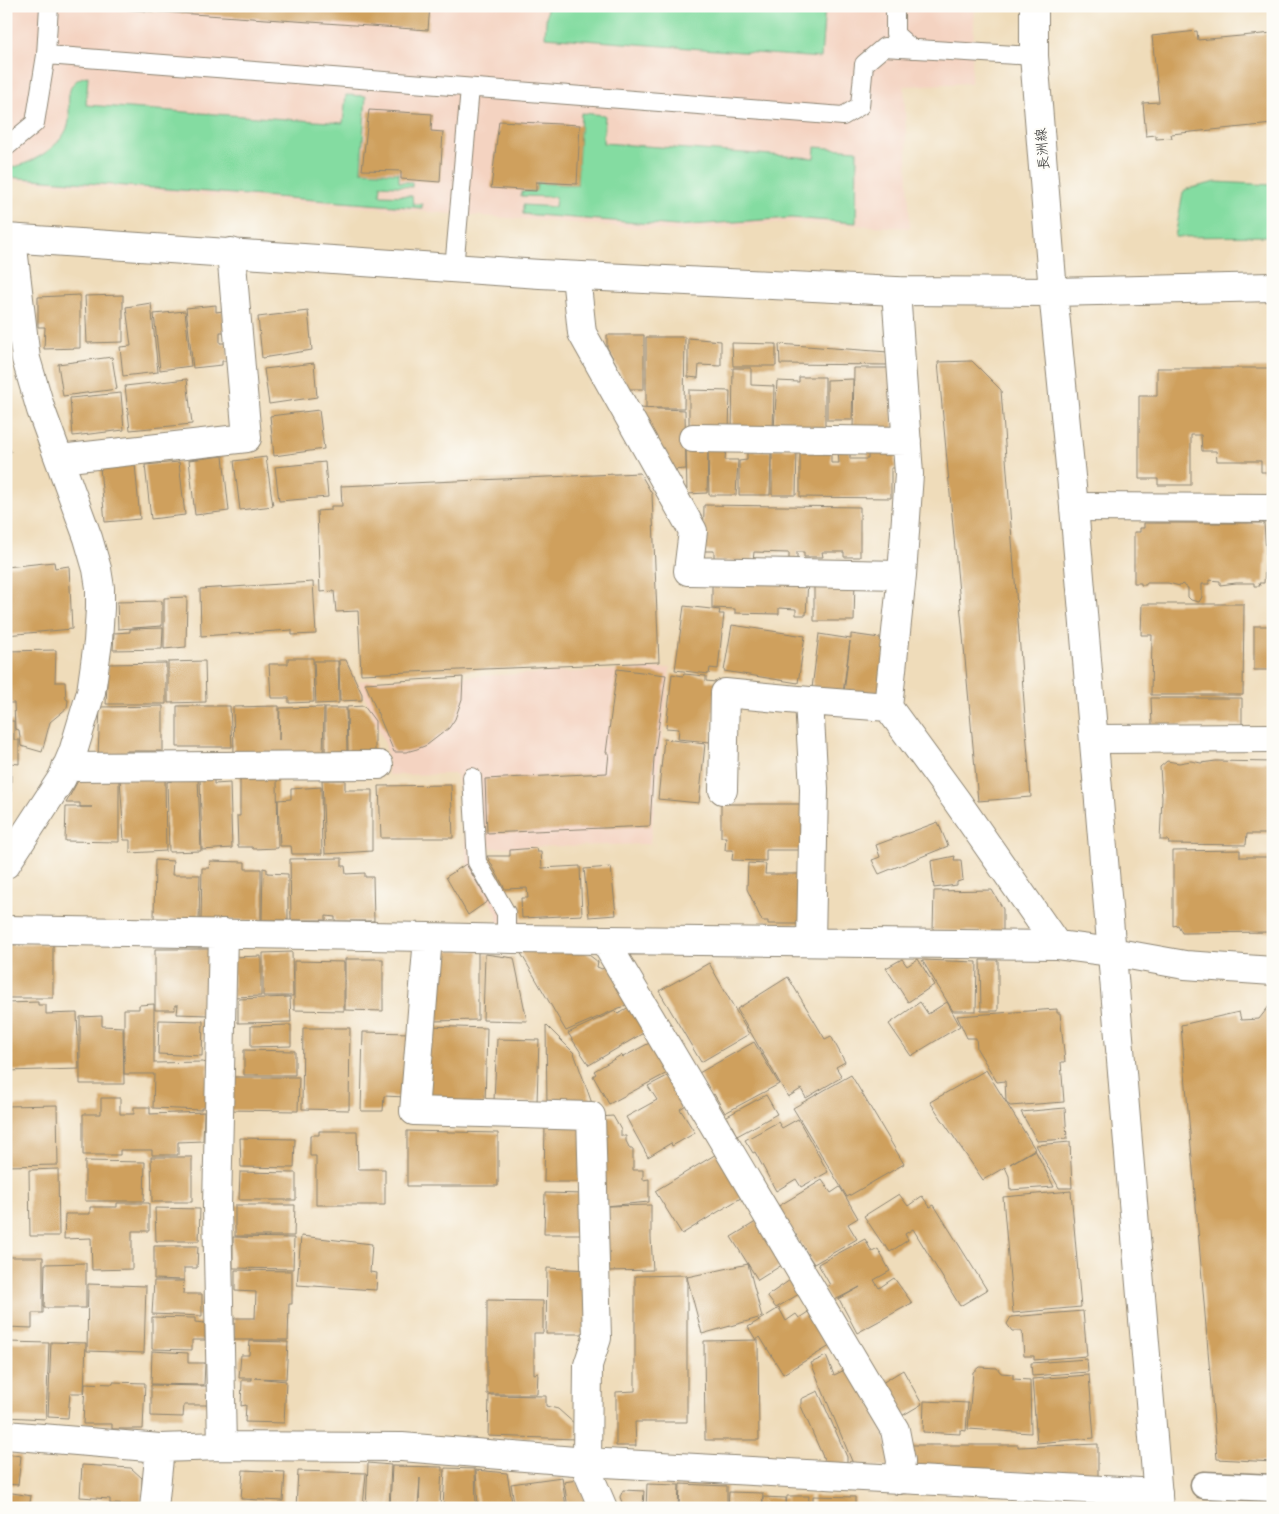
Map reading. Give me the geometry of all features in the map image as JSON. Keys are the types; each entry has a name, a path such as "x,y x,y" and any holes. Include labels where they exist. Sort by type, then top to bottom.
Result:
{"street":[{"name":"長洲線","path":"1034,6 1034,56 1053,292 1074,507 1158,1501"},
{"path":"6,864 62,778 81,729 91,692 98,642 100,588 97,569 88,538 41,410 26,359 9,239 231,252 454,269 896,291 1053,292 1273,287"},
{"path":"60,459 247,438 231,252"},
{"path":"576,276 582,333 693,531 688,572 902,574"},
{"path":"896,291 909,474 902,574 888,706 1057,945"},
{"path":"693,438 907,441"},
{"path":"1074,507 1273,508"},
{"path":"723,790 725,693 888,706"},
{"path":"809,701 814,789 811,942"},
{"path":"1094,739 1273,738"},
{"path":"66,767 379,765"},
{"path":"6,930 428,936 506,939 1057,945 1112,952 1185,965 1273,971"},
{"path":"222,1446 217,1206 223,933"},
{"path":"428,936 414,1111 591,1116 597,1338 588,1366 585,1462 603,1508"},
{"path":"604,940 895,1430 901,1461 899,1480"},
{"path":"6,1435 160,1448 222,1446 402,1447 585,1462 899,1480 1158,1501"},
{"path":"154,1508 160,1448"},
{"path":"1204,1485 1273,1488"}],"lane":[{"path":"6,147 35,123 46,55 49,6"},
{"path":"895,6 894,34 912,49"},
{"path":"46,55 843,116 860,106 864,64 884,47 1034,56"},
{"path":"454,269 470,88"},
{"path":"472,778 476,862 506,913 506,939"}],"shaded area":[{"path":"6,6 975,6 971,83 904,86 910,228 791,222 678,231 6,180"},
{"path":"670,668 650,844 485,848 485,856 522,923 497,922 497,913 467,862 457,774 388,775 386,746 358,681"}],"green space":[{"path":"547,6 825,6 821,58 545,37"},
{"path":"88,76 86,105 343,123 346,95 366,96 361,171 399,173 399,182 412,182 412,187 381,185 380,195 412,196 413,204 422,204 422,208 6,177 6,168 25,164 35,159 54,146 61,138 69,121 69,94 71,87 77,80"},
{"path":"581,113 605,115 603,143 814,158 815,147 857,150 856,223 791,218 677,226 523,214 523,205 555,207 556,197 521,196 521,192 536,191 537,183 577,185"},
{"path":"1216,182 1273,185 1273,236 1175,237 1183,192 1187,189"}],"building":[{"path":"104,6 430,6 428,30 104,8"},
{"path":"1197,31 1198,40 1273,33 1273,124 1171,134 1172,138 1156,139 1156,135 1146,136 1143,103 1159,102 1152,36"},
{"path":"369,110 432,114 431,131 443,132 440,182 401,179 401,171 362,170"},
{"path":"499,121 580,125 577,184 536,182 536,191 491,188"},
{"path":"80,295 80,348 44,349 45,327 38,327 38,297"},
{"path":"123,295 123,342 87,343 85,296"},
{"path":"151,303 158,372 123,376 120,347 131,346 126,307"},
{"path":"216,305 216,312 223,311 225,332 220,332 220,343 227,343 229,361 222,361 222,365 193,368 186,308"},
{"path":"185,311 191,366 160,370 154,314"},
{"path":"308,311 312,350 262,358 258,317"},
{"path":"607,335 644,335 644,389 629,389 607,347"},
{"path":"646,337 685,337 684,408 646,408"},
{"path":"688,338 721,341 721,366 699,365 698,378 688,377"},
{"path":"732,343 776,344 776,366 733,366"},
{"path":"779,344 888,352 888,365 780,364"},
{"path":"112,357 117,389 63,396 58,364"},
{"path":"972,361 1001,390 1031,797 978,801 938,362"},
{"path":"314,363 317,397 269,404 264,369"},
{"path":"733,368 751,368 751,385 774,386 773,432 732,432"},
{"path":"854,368 891,368 893,432 853,430"},
{"path":"1157,368 1273,368 1273,472 1261,472 1261,461 1217,461 1216,451 1202,451 1201,435 1191,435 1191,485 1158,485 1158,479 1139,479 1139,396 1157,396"},
{"path":"799,377 825,377 825,429 774,429 777,381 799,382"},
{"path":"187,379 192,424 130,430 125,386"},
{"path":"853,379 852,420 827,420 827,380"},
{"path":"689,390 730,391 729,432 689,430"},
{"path":"121,393 124,430 73,436 70,398"},
{"path":"638,408 685,410 686,469 672,470"},
{"path":"319,410 324,449 274,456 270,416"},
{"path":"6,440 11,452 6,453"},
{"path":"686,447 726,447 725,460 738,460 736,495 709,495 708,453 707,493 687,494"},
{"path":"772,449 797,449 796,495 772,495"},
{"path":"800,449 831,450 831,463 839,463 838,449 850,449 850,459 868,459 868,450 895,449 895,468 891,468 891,498 800,497"},
{"path":"747,451 771,451 770,495 739,495 739,461 747,460"},
{"path":"223,456 229,511 195,515 189,460"},
{"path":"266,457 273,506 240,510 234,461"},
{"path":"179,462 185,515 151,519 145,465"},
{"path":"325,462 328,497 279,501 275,467"},
{"path":"135,464 140,519 105,522 100,467"},
{"path":"640,473 652,494 659,662 361,674 358,611 336,612 334,591 320,592 317,511 331,510 331,506 342,506 341,486"},
{"path":"704,505 860,507 860,557 844,557 844,552 822,552 823,557 804,557 804,552 797,552 797,561 789,560 789,553 754,552 753,561 714,561 714,551 703,551"},
{"path":"1144,523 1264,523 1266,552 1264,583 1259,583 1260,586 1254,586 1254,583 1220,585 1220,581 1209,580 1209,584 1202,584 1202,597 1199,602 1188,597 1188,588 1182,584 1180,586 1168,583 1146,583 1146,585 1141,585 1141,583 1134,583 1134,532 1140,532 1140,528 1144,528"},
{"path":"54,562 55,568 69,566 72,629 6,635 6,567"},
{"path":"712,578 808,580 806,615 796,615 796,609 779,608 779,614 735,613 735,609 712,608"},
{"path":"814,580 855,580 854,621 814,621"},
{"path":"313,582 316,634 292,635 292,630 201,636 200,589"},
{"path":"187,597 186,647 164,649 164,598"},
{"path":"162,601 162,626 118,629 117,602"},
{"path":"1142,604 1244,604 1243,695 1151,695 1152,635 1141,635"},
{"path":"684,606 720,610 719,614 724,614 718,669 710,668 709,674 675,670"},
{"path":"732,625 805,636 798,683 724,671"},
{"path":"1254,626 1273,626 1273,670 1254,670"},
{"path":"163,628 162,649 113,650 114,633 130,632 130,629"},
{"path":"819,634 851,639 851,634 887,639 879,699 844,693 850,641 843,693 812,688"},
{"path":"56,650 55,682 65,682 66,699 68,700 67,708 50,722 42,752 21,746 19,730 15,729 14,703 6,703 6,651"},
{"path":"288,658 313,658 314,702 289,703 289,698 271,698 269,664 288,664"},
{"path":"339,660 346,660 362,694 362,700 340,701"},
{"path":"205,661 206,702 168,703 168,662"},
{"path":"314,661 338,661 339,703 316,704"},
{"path":"166,663 166,704 106,704 108,664"},
{"path":"617,669 666,675 654,758 650,826 487,833 485,779 607,773 609,753 606,753"},
{"path":"672,674 706,676 706,681 716,682 710,742 678,739 679,729 666,728"},
{"path":"463,677 462,699 455,719 449,728 427,745 406,752 394,752 365,683"},
{"path":"1151,698 1242,698 1242,725 1152,725"},
{"path":"163,706 163,751 127,751 126,755 98,756 100,707"},
{"path":"177,706 230,706 232,747 177,747"},
{"path":"279,706 279,740 280,708 324,707 323,758 234,753 233,707"},
{"path":"364,706 375,721 375,752 348,753 347,707"},
{"path":"325,708 346,708 347,752 325,758"},
{"path":"6,721 14,721 14,740 19,740 19,764 11,763 11,792 6,792"},
{"path":"664,739 705,744 699,803 658,799"},
{"path":"1167,761 1179,763 1191,761 1201,763 1216,761 1273,762 1273,834 1247,834 1246,845 1169,844 1168,840 1160,840 1162,798 1160,767"},
{"path":"82,773 119,773 119,842 65,841 66,807 80,807 80,803 66,803"},
{"path":"240,774 277,779 278,848 253,849 252,847 238,847 237,816 240,816"},
{"path":"165,777 166,851 130,853 130,840 124,840 120,778"},
{"path":"214,778 214,784 230,783 232,848 202,850 200,779"},
{"path":"172,779 198,779 201,851 169,852 167,782 172,781"},
{"path":"322,780 345,780 345,790 372,790 372,851 325,854"},
{"path":"451,785 453,838 381,838 379,786"},
{"path":"321,787 322,854 292,854 291,846 280,846 278,800 291,799 291,789"},
{"path":"721,804 804,804 803,850 766,850 766,861 732,860 733,850 725,850 726,837 721,837"},
{"path":"938,822 948,846 879,874 872,860 880,857 876,845"},
{"path":"536,848 537,852 541,852 542,868 580,866 582,915 522,918 521,898 528,898 527,888 505,889 487,856 510,856 510,850"},
{"path":"1240,850 1240,857 1273,857 1273,932 1182,933 1178,925 1173,926 1173,851"},
{"path":"955,856 954,860 961,860 963,880 957,882 957,885 934,888 931,861"},
{"path":"342,858 342,866 345,866 346,874 365,873 365,877 373,877 374,921 335,921 335,917 326,916 326,920 291,920 290,859"},
{"path":"155,860 173,861 172,875 200,875 199,921 154,919"},
{"path":"210,861 245,862 245,869 261,869 261,920 201,920 202,868 209,868"},
{"path":"748,863 766,864 765,874 804,874 803,924 768,924 768,921 762,921 747,889"},
{"path":"466,864 488,901 468,915 446,877"},
{"path":"611,867 616,915 589,917 584,869"},
{"path":"263,868 267,869 267,873 288,874 288,920 262,920"},
{"path":"992,890 1003,909 1003,932 933,930 934,891"},
{"path":"53,944 53,998 6,998 6,945"},
{"path":"155,949 210,949 208,1015 177,1014 178,1005 175,1005 175,1010 155,1010"},
{"path":"519,950 584,951 598,962 597,967 602,969 610,964 633,1002 566,1031"},
{"path":"433,951 478,952 478,1020 433,1021"},
{"path":"292,952 293,996 263,996 263,953"},
{"path":"485,954 514,958 527,1021 483,1020"},
{"path":"261,956 261,996 233,997 233,957"},
{"path":"345,959 383,959 383,1011 345,1010"},
{"path":"902,959 907,966 918,959 934,985 908,1002 886,968"},
{"path":"922,960 977,962 976,1011 953,1011"},
{"path":"980,960 998,960 998,1011 981,1011"},
{"path":"294,961 344,962 344,1011 294,1010"},
{"path":"709,963 749,1034 701,1062 659,991"},
{"path":"788,977 825,1039 831,1036 845,1062 836,1067 842,1077 806,1098 801,1089 788,1097 737,1009"},
{"path":"290,997 291,1022 238,1023 238,999"},
{"path":"38,1002 38,1005 46,1005 46,1014 77,1013 79,1069 6,1071 6,1003"},
{"path":"920,1002 928,1014 947,1002 960,1026 911,1056 889,1024"},
{"path":"154,1004 154,1063 208,1063 208,1108 201,1108 201,1110 153,1108 154,1074 124,1074 124,1009 139,1009 139,1005"},
{"path":"1270,1005 1273,1008 1273,1462 1217,1459 1181,1025 1239,1012 1241,1020 1259,1019"},
{"path":"630,1006 645,1032 589,1065 568,1033 615,1011 618,1014"},
{"path":"1057,1009 1057,1013 1060,1013 1065,1062 1061,1062 1064,1102 1010,1106 1006,1101 1005,1081 997,1082 977,1049 976,1038 967,1038 957,1016"},
{"path":"102,1016 102,1026 123,1027 124,1084 80,1084 80,1017"},
{"path":"159,1020 203,1021 202,1056 158,1054"},
{"path":"291,1025 291,1046 251,1047 251,1026"},
{"path":"546,1025 574,1053 594,1109 547,1106"},
{"path":"427,1026 487,1028 485,1104 425,1102"},
{"path":"303,1028 350,1028 349,1110 302,1109"},
{"path":"363,1032 411,1033 406,1097 384,1096 383,1111 361,1111"},
{"path":"497,1039 539,1040 537,1102 494,1100"},
{"path":"655,1040 673,1070 609,1104 593,1076 596,1074 594,1071 621,1055 623,1057"},
{"path":"754,1042 779,1084 725,1113 714,1094 711,1096 699,1073"},
{"path":"244,1050 295,1051 295,1075 244,1075"},
{"path":"986,1070 1035,1149 1010,1164 1035,1150 1054,1187 1010,1190 1009,1176 1005,1167 983,1180 930,1102"},
{"path":"675,1072 692,1101 680,1109 695,1133 672,1146 671,1143 648,1157 626,1117 657,1100 648,1086"},
{"path":"851,1075 904,1164 847,1197 793,1108"},
{"path":"227,1077 299,1077 298,1111 226,1110"},
{"path":"766,1095 777,1114 737,1136 727,1116"},
{"path":"101,1098 120,1098 120,1114 134,1114 134,1107 150,1107 150,1114 204,1112 203,1141 178,1142 178,1155 152,1155 152,1150 120,1150 120,1155 83,1155 83,1114 101,1114"},
{"path":"57,1105 58,1165 6,1166 6,1106"},
{"path":"1065,1108 1067,1139 1037,1141 1021,1112"},
{"path":"613,1116 621,1130 621,1136 626,1136 630,1149 633,1149 633,1170 643,1170 643,1180 649,1179 649,1202 606,1206 651,1205 653,1270 607,1271 599,1117"},
{"path":"798,1119 828,1172 801,1187 796,1179 776,1191 755,1152 753,1153 745,1140 778,1122 782,1128"},
{"path":"545,1125 587,1126 586,1182 544,1182"},
{"path":"319,1131 357,1131 358,1169 385,1169 385,1205 316,1205 316,1156 310,1156 310,1135 319,1135"},
{"path":"407,1131 498,1133 498,1186 407,1186"},
{"path":"240,1138 295,1139 294,1168 241,1167"},
{"path":"1070,1142 1072,1188 1059,1188 1036,1145"},
{"path":"718,1153 744,1196 682,1234 655,1191"},
{"path":"151,1157 192,1157 192,1202 152,1202"},
{"path":"85,1161 145,1162 144,1201 85,1201"},
{"path":"58,1169 59,1236 30,1236 29,1170"},
{"path":"240,1172 296,1173 296,1200 239,1200"},
{"path":"822,1180 831,1193 840,1187 858,1218 848,1224 857,1239 814,1264 777,1207"},
{"path":"1071,1191 1081,1307 1013,1313 1003,1197"},
{"path":"545,1193 584,1194 584,1234 544,1234"},
{"path":"899,1194 908,1206 922,1196 930,1207 934,1205 987,1290 960,1306 913,1229 905,1234 908,1240 890,1252 884,1246 864,1216"},
{"path":"117,1203 149,1203 149,1231 132,1231 132,1269 92,1270 91,1238 64,1239 65,1214 90,1214 90,1207 117,1207"},
{"path":"235,1205 295,1205 294,1236 235,1236"},
{"path":"155,1208 200,1209 199,1241 156,1241"},
{"path":"759,1220 785,1263 758,1280 731,1237"},
{"path":"301,1236 372,1244 370,1272 377,1273 376,1290 297,1285"},
{"path":"233,1237 294,1238 293,1269 233,1268"},
{"path":"865,1239 872,1252 878,1249 890,1271 874,1280 879,1288 894,1278 912,1303 857,1333 839,1299 860,1287 831,1302 824,1288 830,1285 818,1264"},
{"path":"154,1246 198,1246 197,1268 184,1268 184,1280 154,1279"},
{"path":"6,1257 43,1257 43,1313 32,1313 32,1328 6,1327"},
{"path":"86,1263 86,1308 44,1308 45,1264"},
{"path":"748,1264 762,1317 702,1334 687,1277"},
{"path":"547,1268 591,1270 589,1334 546,1334"},
{"path":"235,1270 292,1271 292,1304 289,1304 288,1340 234,1340 234,1318 255,1318 256,1292 235,1291"},
{"path":"687,1275 687,1422 635,1422 636,1446 616,1446 616,1392 635,1391 635,1276"},
{"path":"790,1280 799,1294 776,1308 767,1296"},
{"path":"154,1281 184,1281 183,1294 202,1294 202,1316 152,1314"},
{"path":"88,1284 146,1286 144,1353 87,1351"},
{"path":"487,1300 543,1301 543,1333 534,1333 534,1374 538,1373 537,1394 487,1394"},
{"path":"779,1308 786,1321 796,1314 799,1318 808,1312 830,1346 783,1374 760,1337 756,1340 748,1327"},
{"path":"1083,1311 1087,1356 1034,1360 1034,1356 1024,1356 1022,1331 1012,1331 1007,1324 1011,1317"},
{"path":"152,1317 195,1318 195,1322 205,1323 205,1340 192,1340 192,1350 152,1349"},
{"path":"758,1340 759,1440 705,1440 704,1341"},
{"path":"250,1341 288,1342 286,1379 255,1378 286,1381 284,1423 245,1422 246,1405 241,1406 242,1380 252,1380 252,1378 239,1378 241,1355 249,1355"},
{"path":"8,1342 49,1343 46,1419 6,1417"},
{"path":"51,1342 86,1343 84,1393 70,1393 68,1418 48,1417"},
{"path":"152,1351 188,1353 188,1363 205,1363 204,1385 151,1384"},
{"path":"826,1356 834,1375 849,1368 879,1413 893,1468 854,1466 811,1363"},
{"path":"1087,1359 1088,1372 1032,1376 1031,1363"},
{"path":"979,1367 997,1368 1001,1373 1013,1374 1013,1379 1030,1380 1031,1433 968,1429 973,1372"},
{"path":"903,1370 922,1404 900,1417 882,1383"},
{"path":"1089,1375 1094,1438 1037,1443 1032,1379"},
{"path":"113,1382 145,1383 143,1429 112,1429 112,1424 83,1424 85,1383 113,1384"},
{"path":"151,1385 207,1386 207,1405 184,1405 183,1417 151,1416"},
{"path":"818,1391 847,1457 847,1464 826,1464 801,1406 801,1399"},
{"path":"489,1395 546,1396 546,1406 558,1409 576,1425 576,1439 488,1436"},
{"path":"924,1401 968,1403 966,1431 960,1430 960,1434 923,1432"},
{"path":"1098,1444 1098,1477 913,1466 908,1445 1018,1445 1018,1447"},
{"path":"6,1454 21,1456 18,1485 6,1484"},
{"path":"368,1463 391,1465 389,1508 366,1508"},
{"path":"82,1465 131,1468 142,1478 141,1505 110,1504 110,1499 80,1497"},
{"path":"392,1466 442,1467 440,1508 419,1508 420,1478 418,1508 390,1508"},
{"path":"445,1468 475,1469 476,1508 443,1508"},
{"path":"243,1470 285,1472 283,1501 241,1499"},
{"path":"476,1470 507,1473 513,1508 478,1508"},
{"path":"298,1471 366,1473 363,1508 296,1508"},
{"path":"562,1477 566,1508 515,1508 511,1484"},
{"path":"577,1480 589,1508 568,1508 564,1482"},
{"path":"647,1484 679,1485 678,1508 646,1507"},
{"path":"680,1484 727,1486 727,1508 679,1508"},
{"path":"623,1490 644,1491 643,1508 624,1508 620,1497"},
{"path":"6,1492 31,1496 29,1508 6,1508"},
{"path":"729,1492 763,1493 762,1508 728,1508"},
{"path":"787,1496 809,1496 808,1508 786,1508"},
{"path":"813,1496 855,1497 855,1508 813,1508"},
{"path":"763,1497 786,1498 786,1508 763,1508"},
{"path":"230,1505 245,1506 245,1508 230,1508"}]}
